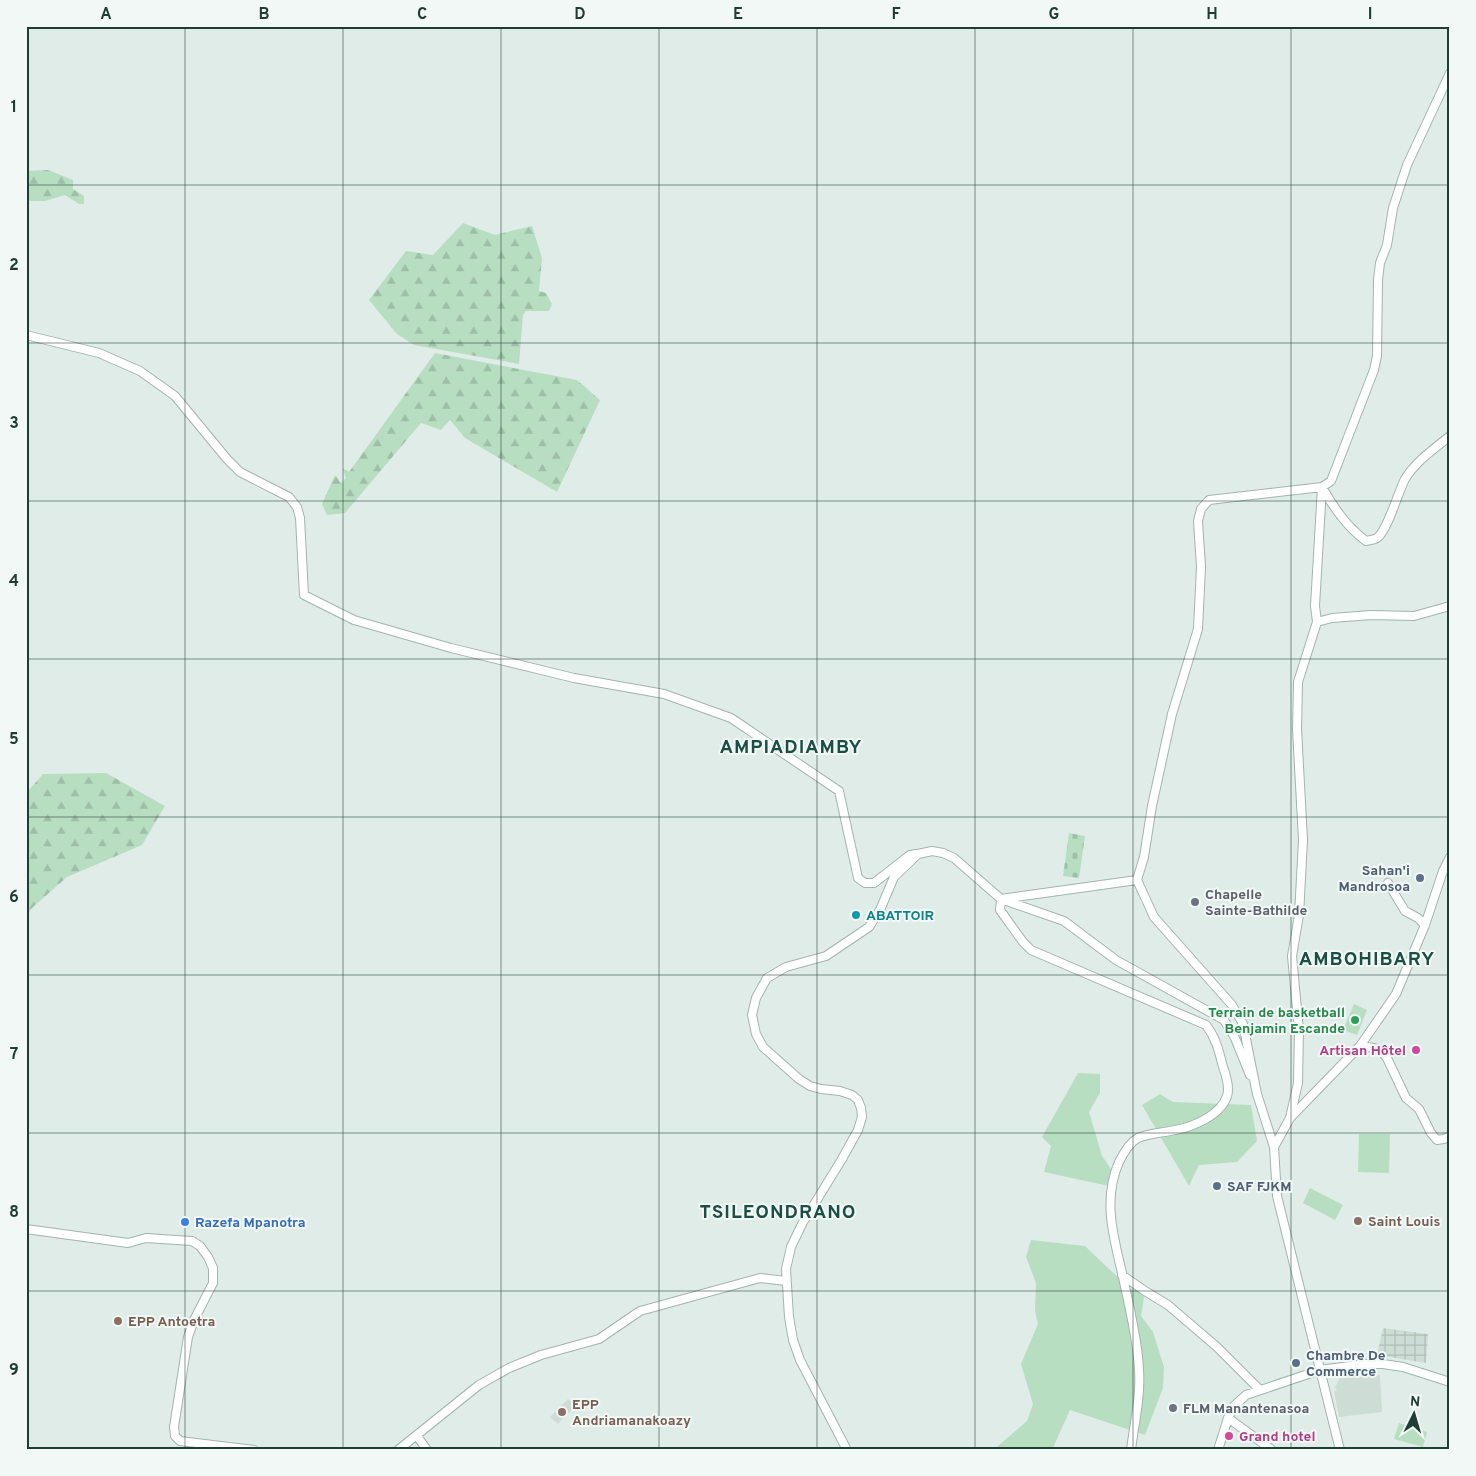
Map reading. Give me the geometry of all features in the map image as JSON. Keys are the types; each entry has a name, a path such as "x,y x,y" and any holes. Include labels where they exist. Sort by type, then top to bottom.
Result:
{"street":[{"path":"1257,1094 1243,1024 1232,1005 1154,917 1137,880 1144,857 1152,806 1172,714 1198,629 1201,567 1198,521 1201,509 1209,500 1322,487 1331,481 1374,370 1377,356 1378,280 1380,264 1387,245 1393,208 1407,165 1450,73"},
{"path":"26,335 99,353 140,371 175,396 240,472 289,497 297,507 300,518 304,595 354,620 451,648 574,678 664,694 731,718 839,791 858,878 865,883 874,883 910,855 932,851 943,853 954,858 1001,899 1064,921 1116,960 1224,1020 1235,1038 1257,1094 1274,1147 1276,1196 1340,1450"},
{"path":"1322,487 1333,506 1357,534 1366,541 1376,539 1389,518 1406,478 1420,461 1450,436"},
{"path":"1290,1118 1298,1083 1300,1030 1292,956 1299,916 1303,840 1298,682 1317,622 1315,606 1322,487"},
{"path":"1317,622 1332,618 1371,615 1414,616 1450,606"},
{"path":"847,1450 800,1360 793,1340 786,1269 791,1247 802,1224 858,1130 862,1117 861,1108 858,1100 852,1095 840,1091 821,1089 804,1083 763,1047 756,1034 752,1015 756,998 767,978 786,968 826,956 869,927 880,910 894,877 918,854"},
{"path":"1274,1147 1290,1118 1360,1046 1396,994 1425,925 1443,871 1450,857"},
{"path":"1001,899 1137,880"},
{"path":"1388,883 1405,911 1418,918 1425,925"},
{"path":"1001,899 1000,910 1030,950 1206,1025 1214,1036 1228,1081 1228,1096 1218,1110 1198,1123 1178,1130 1137,1138 1129,1146 1119,1162 1109,1205 1116,1254 1122,1275 1140,1370 1131,1450"},
{"path":"1360,1046 1374,1048 1382,1052 1387,1058 1406,1098 1419,1109 1431,1133 1437,1140 1450,1136"},
{"path":"26,1229 128,1243 146,1238 192,1241 200,1246 213,1268 213,1283 194,1320 188,1337 174,1427 175,1436 180,1441 254,1450"},
{"path":"1122,1275 1168,1304 1217,1347 1260,1390"},
{"path":"398,1450 479,1386 509,1368 541,1355 599,1339 640,1311 760,1278 786,1281"},
{"path":"1218,1450 1228,1418 1234,1406 1246,1395 1320,1370 1365,1364 1383,1364 1402,1367 1450,1382"},
{"path":"1228,1418 1272,1450"},
{"path":"417,1436 427,1450"}],"shaded area":[{"path":"1383,1328 1428,1334 1426,1363 1377,1355"},
{"path":"1380,1375 1382,1412 1339,1417 1334,1391 1337,1391 1335,1387 1340,1378"},
{"name":"EPP Andriamanakoazy","path":"568,1399 575,1406 558,1424 550,1417"}],"green space":[{"path":"48,170 73,180 73,189 84,196 84,204 79,204 65,195 45,201 26,201 26,171"},
{"path":"463,223 495,235 532,226 542,258 539,291 546,293 552,304 549,311 526,311 523,315 519,364 414,345 397,334 369,300 406,251 433,255"},
{"path":"435,353 577,380 600,400 557,492 465,438 450,420 441,430 421,423 345,513 327,515 322,504 335,475 341,483 346,478 342,468 349,472"},
{"path":"106,773 165,806 142,845 67,877 33,907 26,916 26,801 28,791 43,774"},
{"path":"1069,833 1085,836 1079,878 1063,876"},
{"name":"Terrain de basketball Benjamin Escande","path":"1354,1004 1367,1010 1357,1035 1343,1030"},
{"path":"1078,1073 1100,1074 1100,1093 1089,1112 1102,1156 1114,1173 1109,1186 1044,1172 1051,1146 1042,1137"},
{"path":"1160,1094 1173,1102 1251,1105 1257,1141 1237,1162 1199,1165 1189,1186 1142,1105"},
{"path":"1359,1134 1390,1134 1389,1173 1358,1172"},
{"path":"1310,1188 1343,1205 1335,1220 1303,1203"},
{"path":"1031,1240 1085,1246 1130,1289 1145,1291 1141,1316 1153,1332 1164,1367 1163,1388 1145,1435 1070,1410 1052,1450 997,1450 998,1446 1027,1421 1033,1404 1021,1364 1038,1324 1035,1311 1036,1283 1026,1257"},
{"path":"1399,1423 1427,1432 1423,1447 1394,1439"}],"place":[{"name":"Sahan'i Mandrosoa","path":"1420,878"},
{"name":"Chapelle Sainte-Bathilde","path":"1195,902"},
{"name":"ABATTOIR","path":"856,915"},
{"name":"Terrain de basketball Benjamin Escande","path":"1355,1020"},
{"name":"Artisan Hôtel","path":"1416,1050"},
{"name":"SAF FJKM","path":"1217,1186"},
{"name":"Saint Louis","path":"1358,1221"},
{"name":"Razefa Mpanotra","path":"185,1222"},
{"name":"EPP Antoetra","path":"118,1321"},
{"name":"Chambre De Commerce","path":"1296,1363"},
{"name":"FLM Manantenasoa","path":"1173,1408"},
{"name":"EPP Andriamanakoazy","path":"562,1412"},
{"name":"Grand hotel","path":"1229,1436"}],"district":[{"name":"AMPIADIAMBY","path":"791,746"},
{"name":"AMBOHIBARY","path":"1367,958"},
{"name":"TSILEONDRANO","path":"778,1211"}]}
